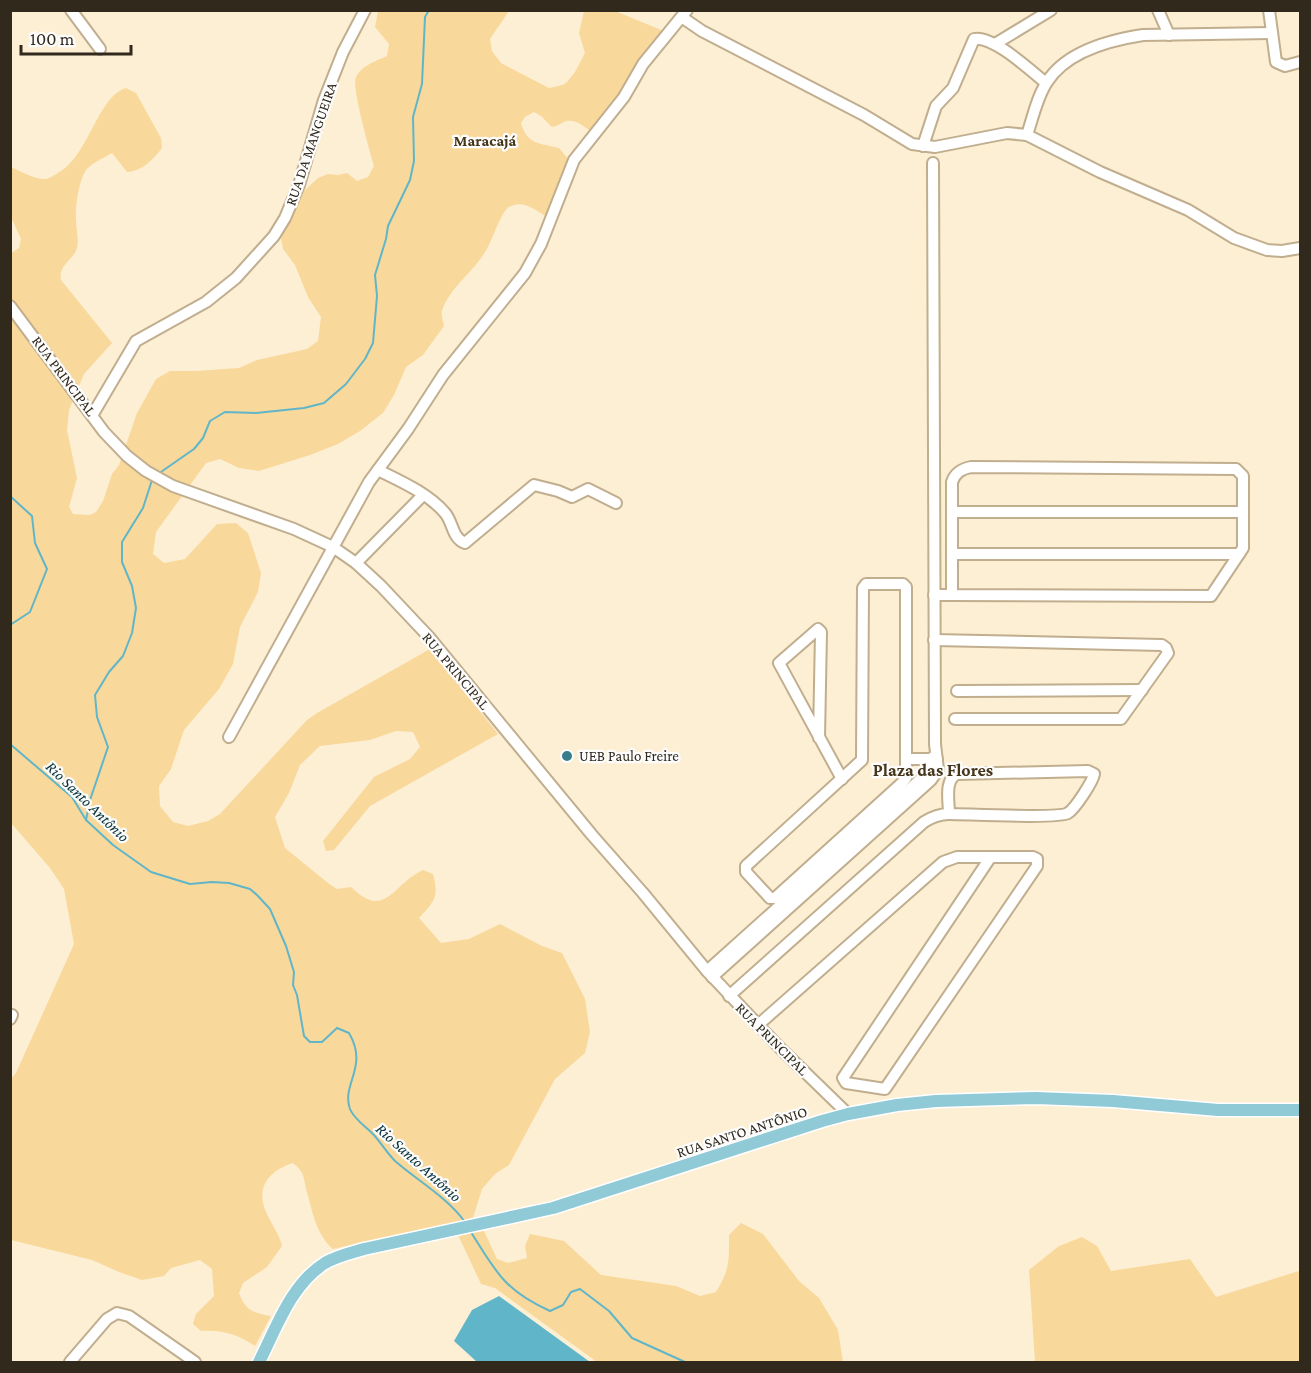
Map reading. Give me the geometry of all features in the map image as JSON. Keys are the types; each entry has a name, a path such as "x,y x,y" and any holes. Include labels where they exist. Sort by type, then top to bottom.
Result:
{"main road":[{"name":"RUA SANTO ANTÔNIO","path":"259,1362 294,1295 305,1280 324,1263 338,1257 364,1249 553,1208 848,1114 928,1102 1010,1098 1088,1100 1239,1111 1300,1110"}],"street":[{"path":"71,10 100,49"},
{"name":"RUA DA MANGUEIRA","path":"93,414 136,340 206,302 236,278 274,236 285,218 299,185 324,100 343,52 365,10"},
{"path":"995,44 1051,10"},
{"path":"1158,10 1169,35"},
{"path":"1269,10 1276,62 1284,66 1300,62"},
{"path":"229,736 361,495 443,375 525,273 541,244 574,160 624,97 643,64 685,14 702,31 864,115 912,144 923,146 963,143 1007,133 1027,135 1100,172 1188,210 1234,238 1268,250 1282,251 1300,248"},
{"path":"1027,135 1046,83 1053,74 1065,64 1104,44 1143,35 1272,33"},
{"path":"923,146 936,106 953,87 972,41 977,38 995,44 1046,83"},
{"path":"709,974 923,777 935,759 933,164"},
{"name":"RUA PRINCIPAL","path":"10,306 114,443 155,477 294,529 333,547 356,563 387,592 429,637 592,836 643,893 709,974 848,1114"},
{"path":"934,595 1211,596 1243,548 1243,476 1236,469 971,467 958,472 952,482 952,595"},
{"path":"378,470 423,495 445,512 457,538 465,543 534,485 572,497 588,489 616,503"},
{"path":"356,563 423,495"},
{"path":"952,512 1243,512"},
{"path":"952,554 1239,554"},
{"path":"866,584 903,584 906,587 906,778 775,898 770,898 746,872 746,866 842,779 862,760 863,588 866,584"},
{"path":"819,738 820,632 818,628 779,663 819,738 842,779"},
{"path":"934,640 1162,645 1168,653 1121,719 955,719"},
{"path":"957,691 1142,690"},
{"path":"906,759 935,759"},
{"path":"729,996 933,816 1066,814 1087,788 1094,774 1088,771 957,774 952,776 949,782 949,814"},
{"path":"758,1025 943,862 957,857 1032,857 1038,861 1036,866 887,1087 879,1089 844,1082 844,1076 990,858"},
{"path":"70,1362 107,1319 117,1312 129,1317 195,1362"}],"shaded area":[{"path":"378,11 509,11 490,39 492,51 501,63 549,88 567,82 585,53 579,33 584,11 615,11 666,32 629,86 591,131 573,121 566,121 552,127 534,112 525,117 521,123 531,139 540,144 559,148 569,160 547,217 519,204 506,210 485,252 447,300 442,312 444,326 423,355 406,367 383,413 338,444 259,471 239,468 220,459 206,463 156,532 153,554 164,563 185,559 217,524 236,523 248,533 261,573 258,592 240,627 233,664 219,689 184,730 171,769 159,786 160,806 173,822 188,826 208,821 220,814 307,720 430,649 498,734 370,806 334,850 326,851 323,841 374,777 410,759 420,747 413,732 396,731 370,740 320,746 300,765 289,793 275,817 285,848 337,889 351,887 363,897 373,901 388,897 412,876 423,870 433,874 436,888 434,898 419,918 441,943 469,939 500,924 542,946 562,953 585,999 590,1032 585,1053 555,1079 509,1165 495,1174 482,1189 473,1218 333,1249 323,1237 316,1223 300,1170 293,1163 271,1175 264,1187 263,1203 282,1246 267,1267 243,1283 239,1293 251,1310 271,1316 255,1346 242,1338 229,1334 201,1331 193,1324 196,1314 214,1296 212,1269 200,1260 171,1268 164,1276 142,1280 92,1260 11,1240 11,1079 16,1073 74,944 64,889 50,868 11,823 10,254 19,248 21,239 11,217 10,167 42,179 48,179 58,173 78,154 108,103 126,88 136,93 161,138 162,148 151,161 138,170 127,172 112,153 95,162 84,173 77,200 77,248 61,275 61,280 112,343 84,374 69,410 67,430 77,478 69,507 73,514 90,515 96,512 103,501 112,474 119,465 137,413 156,379 170,371 239,368 257,360 307,349 318,341 321,317 308,297 295,265 283,249 281,238 304,191 318,178 328,174 347,173 357,181 368,177 374,166 355,83 361,70 387,56 389,44 375,27"},
{"path":"741,1223 763,1234 799,1281 819,1298 838,1330 843,1362 597,1362 495,1288 481,1284 458,1235 484,1231 497,1259 508,1263 527,1258 525,1246 530,1234 564,1241 601,1275 676,1286 700,1296 716,1292 721,1284 728,1265 729,1235"},
{"path":"1082,1237 1097,1246 1111,1271 1190,1259 1216,1297 1299,1271 1300,1362 1035,1362 1029,1270 1059,1246"}],"water":[{"path":"499,1296 590,1362 477,1362 454,1341 472,1310"}],"waterway":[{"path":"158,474 194,449 203,438 210,421 225,412 256,413 304,408 324,403 346,384 365,359 373,343 377,296 375,275 388,226 410,180 414,161 413,117 422,84 425,17 429,10"},
{"path":"86,820 90,800 108,747 97,717 95,695 109,672 123,656 132,633 136,608 132,586 122,562 122,542 143,508 152,480"},
{"name":"Rio Santo Antônio","path":"10,496 32,516 35,543 47,569 30,612 10,625"},
{"name":"Rio Santo Antônio","path":"10,744 72,797 86,820 113,845 151,872 190,884 229,883 250,889 257,895 270,909 286,946 294,972 293,985 297,995 304,1036 310,1042 322,1042 337,1028 349,1033 356,1056 348,1100 352,1113 395,1161 441,1197 465,1222"},
{"name":"Rio Santo Antônio","path":"469,1229 502,1278 521,1295 550,1311 563,1305 571,1292 580,1289 609,1311 632,1338 685,1362"}],"place":[{"name":"UEB Paulo Freire","path":"567,756"}],"district":[{"name":"Maracajá","path":"485,140"},
{"name":"Plaza das Flores","path":"933,770"}]}
